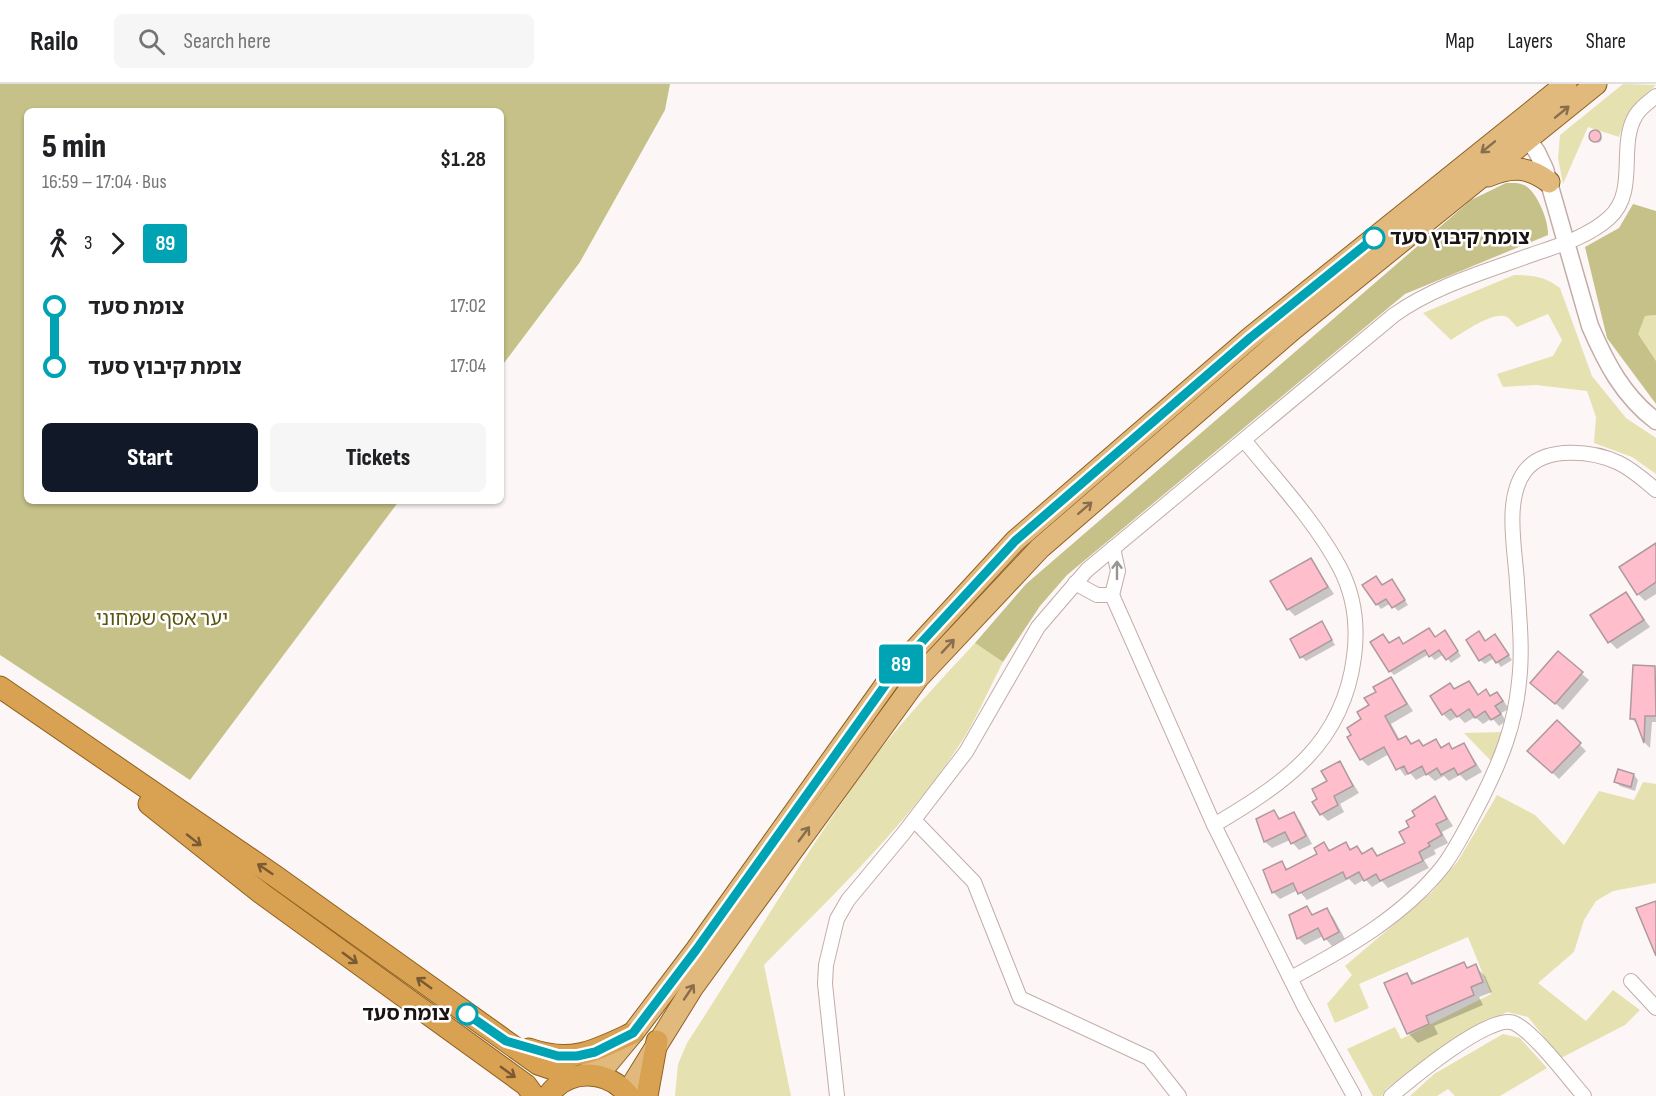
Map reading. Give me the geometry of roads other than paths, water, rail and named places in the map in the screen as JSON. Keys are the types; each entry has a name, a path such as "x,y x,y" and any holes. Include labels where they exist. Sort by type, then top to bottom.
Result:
{"highway":[{"path":"0,687 275,876 538,1064 580,1075 612,1080 630,1096"},
{"path":"0,687 261,893 526,1085 534,1096"},
{"path":"506,1041 535,1052 558,1056 577,1056 595,1052 633,1033"},
{"path":"647,1096 657,1041"},
{"path":"548,1096 560,1083 580,1075"}],"main road":[{"path":"630,1096 634,1082 657,1041 693,987 918,678 1040,548 1292,330 1479,179 1566,84"},
{"path":"580,1075 608,1063 633,1033 696,950 896,670 1015,541 1250,338 1523,132 1596,84"},
{"path":"1479,179 1499,171 1523,169 1537,173 1549,182"}],"street":[{"path":"837,1096 825,984 831,939 848,900 966,752 1038,627 1075,583 1113,548 1408,305 1469,277 1566,243 1599,226 1618,209 1626,183 1630,128 1637,114 1656,96"},
{"path":"1523,132 1538,152 1549,182 1590,326 1600,350 1624,390 1656,421"},
{"path":"1215,825 1260,798 1290,775 1329,731 1342,707 1351,679 1355,648 1356,620 1349,588 1341,569 1303,514 1244,440"},
{"path":"1291,978 1367,935 1429,882 1461,840 1501,763 1510,734 1520,680 1514,500 1525,471 1535,461 1546,457 1559,454 1590,455 1603,457 1629,468 1656,490"},
{"path":"1113,548 1118,571 1112,595 1215,825 1318,1033 1354,1096"},
{"path":"1075,583 1096,595 1112,595"},
{"path":"914,820 974,882 1020,998 1149,1058 1179,1096"},
{"path":"1631,981 1656,1008"},
{"path":"1390,1096 1453,1048 1498,1023 1507,1021 1515,1023 1530,1035 1584,1096"}],"place":[{"name":"צומת קיבוץ סעד","path":"1374,238"},
{"name":"צומת סעד","path":"467,1014"}],"park label":[{"name":"יער אסף שמחוני","path":"162,619"}]}
